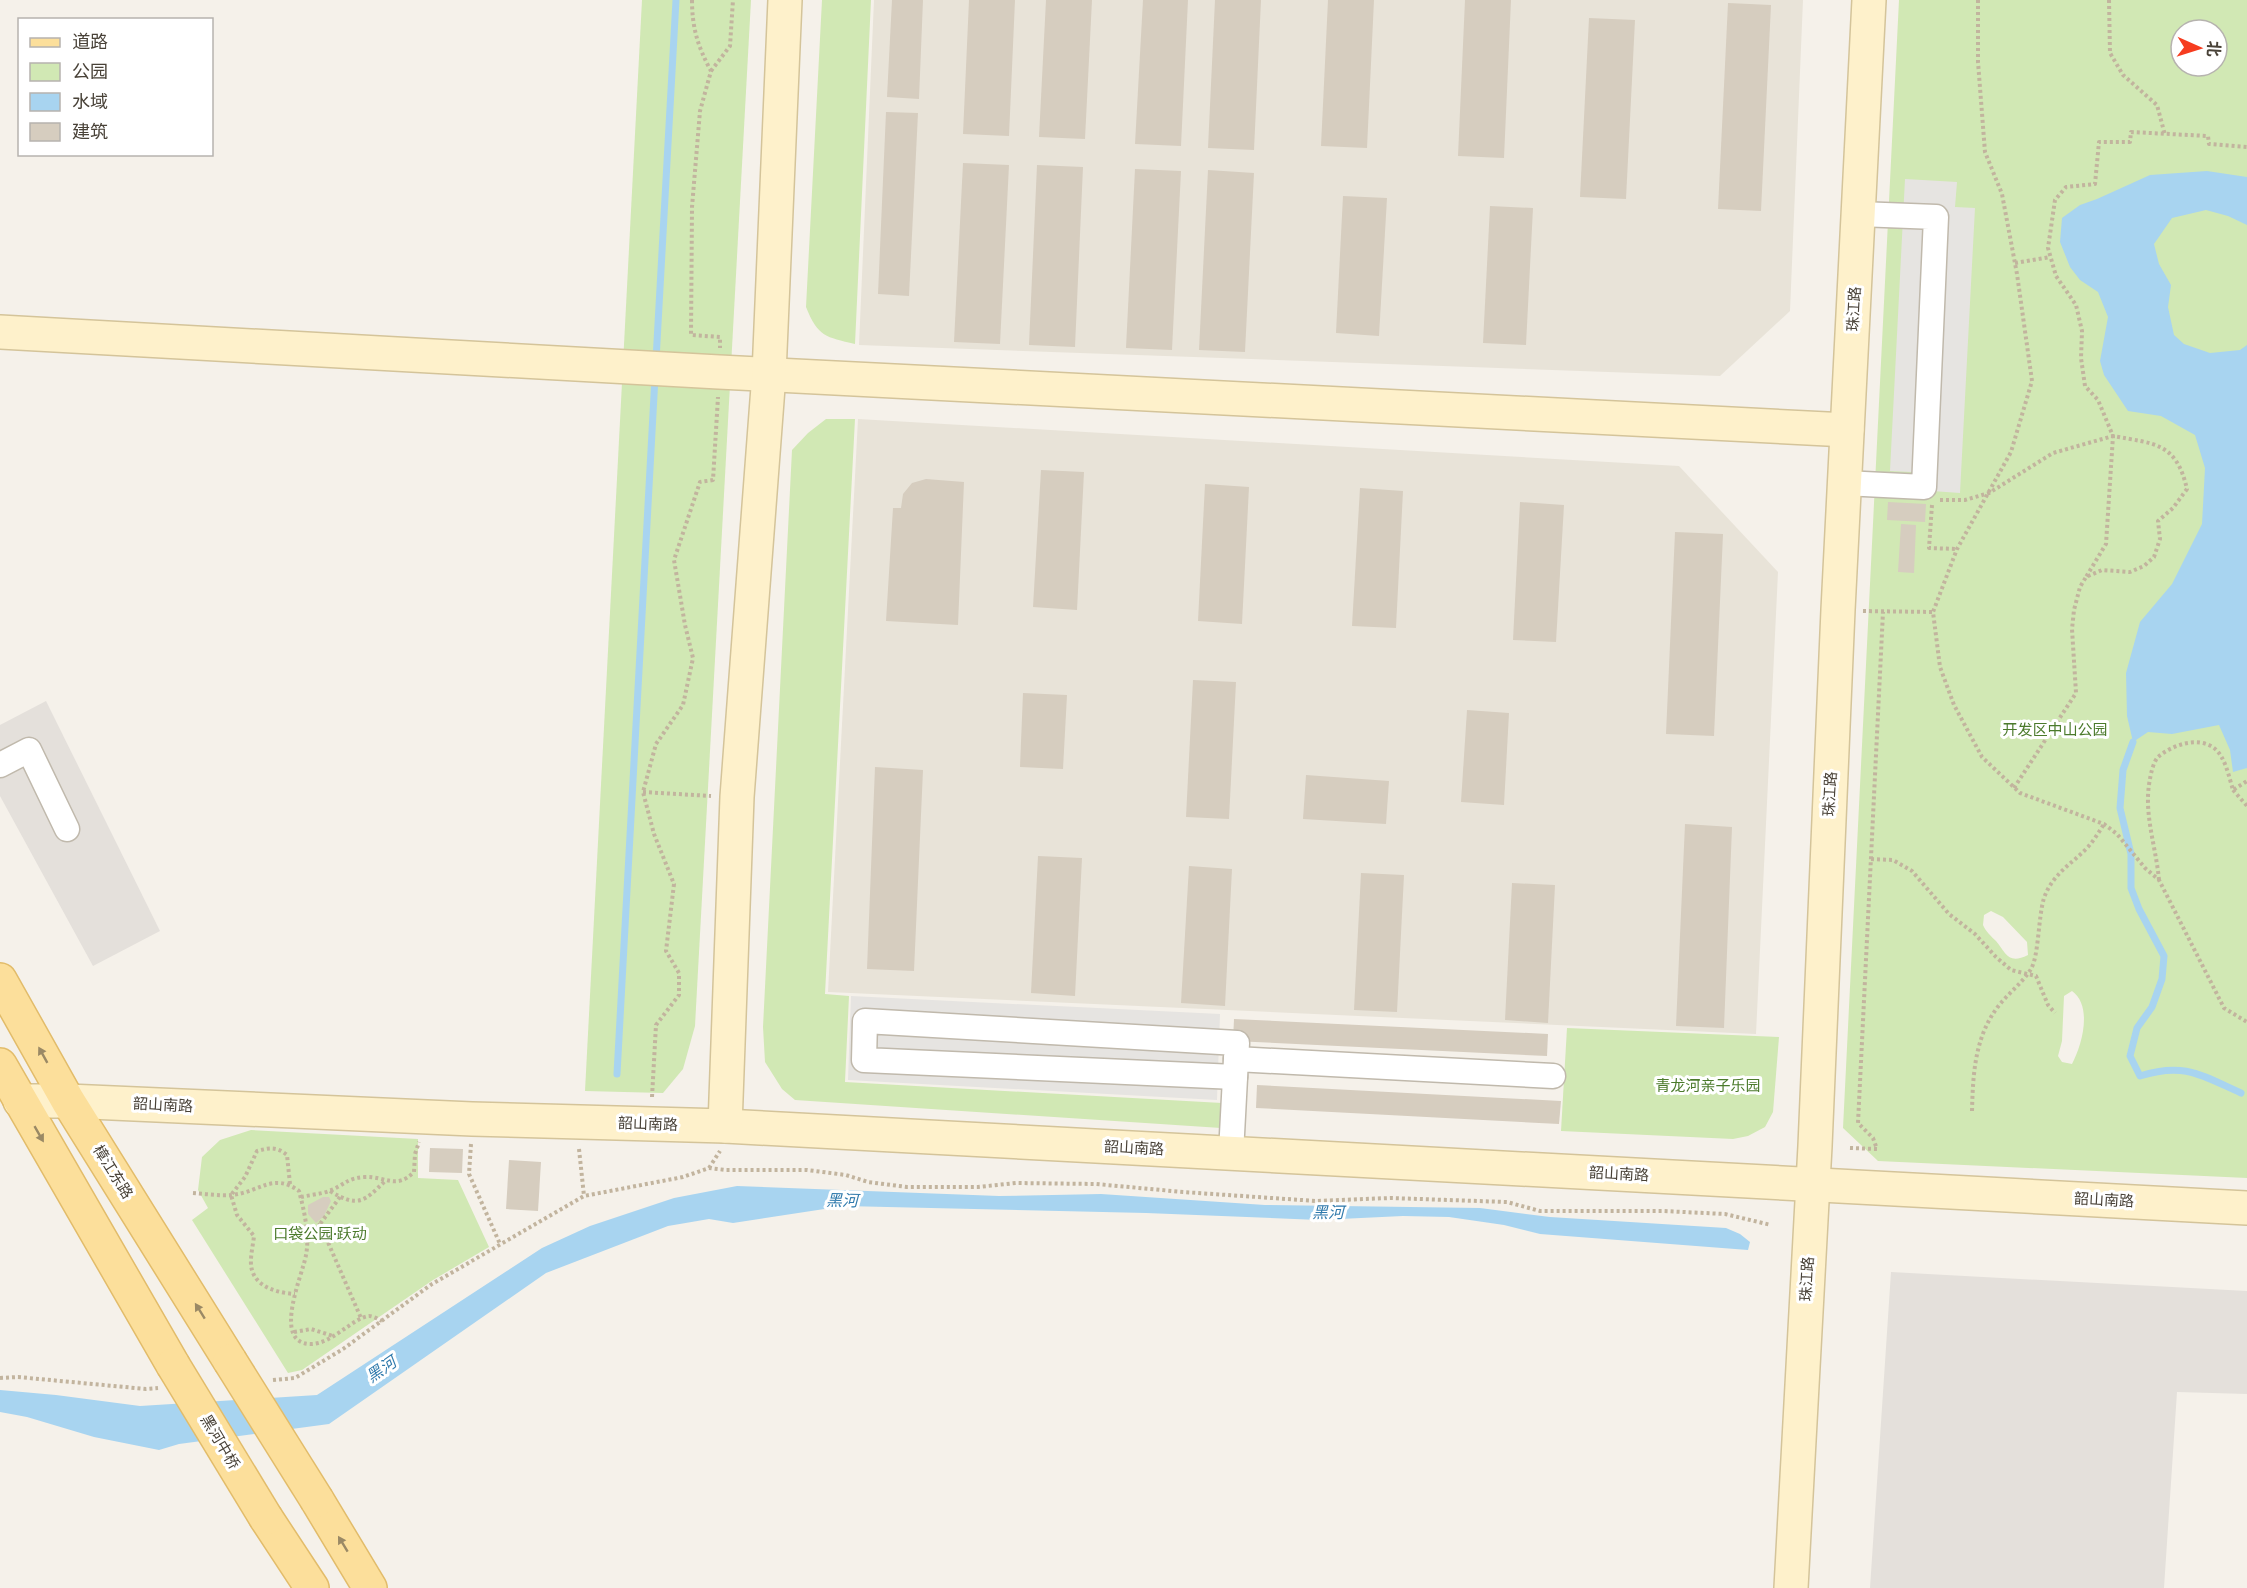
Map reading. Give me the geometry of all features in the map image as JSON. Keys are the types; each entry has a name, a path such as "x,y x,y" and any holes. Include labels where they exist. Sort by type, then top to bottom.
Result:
{"main road":[{"name":"樟江东路","path":"0,980 68,1101 370,1588"},
{"path":"0,1065 171,1376"},
{"name":"黑河中桥","path":"171,1376 312,1588"}],"street":[{"path":"724,1126 737,797 769,374 785,0"},
{"name":"珠江路","path":"1791,1588 1869,0"},
{"path":"1844,483 1924,487 1936,217 1859,214"},
{"path":"0,332 1847,430"},
{"path":"0,765 29,750 67,829"},
{"path":"1231,1153 1236,1068 1237,1043 865,1021 864,1060 1236,1068 1553,1076"},
{"name":"韶山南路","path":"20,1101 68,1101 472,1119 724,1126 2247,1208"}],"path":[{"path":"692,0 692,18 699,49 711,71"},
{"path":"650,1124 656,1025 679,995 679,973 666,951 674,884 654,834 643,792 656,744 683,705 693,658 674,560 700,482 713,480 706,371 720,337 691,335 693,197 700,111 711,71 730,46 733,0"},
{"path":"1978,0 1978,62 1985,152 2002,194 2015,263 2032,381 2011,452 1958,549 1933,612 1940,667 1954,705 1982,757 2020,793 2104,824 2117,834 2145,868 2159,880"},
{"path":"2109,0 2110,53 2123,75 2157,105 2165,135"},
{"path":"2014,788 2076,693 2072,629 2074,610 2080,587 2106,544 2113,436 2098,400 2085,386 2081,358 2082,331 2076,305 2056,276 2050,257 2048,248 2055,200 2066,187 2095,184 2099,142 2130,142 2131,132 2208,136 2209,144 2247,147"},
{"path":"2015,263 2050,257"},
{"path":"1958,549 1929,548 1932,500 1965,500 1989,493 2053,453 2113,436 2165,448 2182,468 2187,489 2173,508 2158,521 2160,539 2154,557 2144,566 2130,572 2102,570 2086,577"},
{"path":"1838,610 1933,612"},
{"path":"1850,1148 1877,1149 1873,1138 1858,1123 1883,612"},
{"path":"2247,806 2233,790 2215,748 2203,743 2181,743 2157,758 2150,776 2146,802 2159,880 2224,1008 2247,1022"},
{"path":"2233,790 2247,781"},
{"path":"643,792 737,797"},
{"path":"1972,1111 1973,1071 1981,1033 1999,1005 2027,973 2035,956 2038,923 2045,896 2061,870 2087,847 2104,824"},
{"path":"1871,859 1893,860 1912,871 1949,914 1975,934 2011,970 2036,976 2048,1005 2055,1012"},
{"path":"301,1197 330,1191 351,1178 372,1176 394,1182 406,1181 414,1172 425,1117"},
{"path":"472,1119 469,1174 500,1244"},
{"path":"576,1121 584,1196"},
{"path":"231,1195 245,1177 256,1151 270,1147 281,1150 287,1155 290,1184"},
{"path":"272,1380 295,1378 343,1349 432,1284 584,1196 683,1177 709,1168 807,1170 907,1187 978,1187 1016,1183 1096,1184 1316,1201 1390,1198 1507,1202 1540,1211 1663,1211 1725,1214 1771,1226"},
{"path":"330,1191 353,1201 368,1198 387,1180"},
{"path":"193,1193 231,1195 256,1190 274,1181 290,1184 299,1191 301,1197 307,1254 291,1311 297,1338 307,1344 318,1344 361,1318 370,1316 382,1321"},
{"path":"231,1195 237,1215 254,1236 251,1269 258,1281 270,1289 296,1294"},
{"path":"306,1239 340,1197"},
{"path":"320,1224 361,1318"},
{"path":"294,1332 311,1329 333,1336"},
{"path":"0,1378 18,1377 146,1389 171,1376"}],"shaded area":[{"path":"874,0 1803,0 1790,311 1720,376 859,345"},
{"path":"1905,179 1957,182 1955,207 1975,208 1960,493 1932,491 1932,473 1890,471"},
{"path":"858,419 1679,466 1778,572 1756,1034 828,992"},
{"path":"46,701 160,931 93,966 0,796 0,725"},
{"path":"851,996 1220,1014 1217,1100 848,1080"},
{"path":"1891,1272 2247,1291 2247,1394 2177,1392 2164,1588 1870,1588"}],"green space":[{"path":"642,0 751,0 695,1026 683,1069 663,1093 585,1091"},
{"path":"822,0 871,0 855,344 824,334 810,317 806,307"},
{"name":"开发区中山公园","path":"1899,0 2247,0 2247,1178 1878,1161 1843,1128","holes":["1991,911 2003,917 2027,942 2028,955 2016,959 2008,956 1987,932 1983,925 1984,915","2072,991 2082,1006 2084,1016 2082,1037 2072,1064 2062,1062 2058,1056 2062,1041 2064,996"]},
{"path":"826,419 855,419 825,994 849,996 845,1082 1222,1103 1221,1128 795,1100 782,1089 765,1062 763,1027 792,450"},
{"name":"青龙河亲子乐园","path":"1567,1028 1779,1037 1773,1112 1765,1127 1748,1136 1733,1139 1561,1131"},
{"name":"口袋公园·跃动","path":"251,1130 418,1139 418,1178 458,1180 489,1247 433,1280 302,1370 288,1373 192,1220 208,1208 198,1190 202,1157 220,1140"}],"water":[{"path":"2207,171 2247,177 2247,225 2228,216 2206,210 2172,218 2154,244 2159,264 2171,285 2168,307 2174,335 2184,344 2210,353 2240,350 2247,345 2247,768 2233,772 2230,750 2219,725 2172,734 2148,732 2133,742 2127,716 2126,673 2140,622 2172,584 2202,524 2205,468 2195,435 2161,416 2128,411 2104,375 2100,361 2108,317 2098,292 2080,280 2070,267 2060,242 2062,218 2080,205 2150,175"},
{"name":"黑河","path":"737,1186 999,1196 1101,1194 1265,1205 1480,1208 1550,1217 1726,1228 1740,1234 1750,1242 1748,1250 1540,1234 1504,1225 1449,1217 1403,1216 1319,1220 1146,1213 844,1206 733,1223 709,1219 668,1226 546,1273 329,1424 179,1444 159,1450 94,1437 27,1417 0,1412 0,1390 140,1406 317,1395 542,1248 590,1226 674,1198"}],"building":[{"path":"892,0 923,0 919,99 887,97"},
{"path":"969,0 1015,0 1009,136 963,134"},
{"path":"1046,0 1092,0 1085,139 1039,137"},
{"path":"1143,0 1188,0 1181,146 1135,144"},
{"path":"1215,0 1261,0 1254,150 1208,148"},
{"path":"1328,0 1374,0 1367,148 1321,146"},
{"path":"1465,0 1511,0 1504,158 1458,156"},
{"path":"1728,3 1771,5 1761,211 1718,209"},
{"path":"1589,18 1635,20 1626,199 1580,197"},
{"path":"886,112 918,113 909,296 878,294"},
{"path":"963,163 1009,165 1000,344 954,342"},
{"path":"1037,165 1083,167 1075,347 1029,345"},
{"path":"1135,169 1181,171 1172,350 1126,348"},
{"path":"1208,170 1254,173 1245,352 1199,350"},
{"path":"1343,196 1387,198 1379,336 1336,333"},
{"path":"1490,206 1533,208 1526,345 1483,343"},
{"path":"1041,470 1084,472 1077,610 1033,607"},
{"path":"926,479 964,482 958,625 886,621 893,508 901,508 903,494 912,483"},
{"path":"1205,484 1249,487 1242,624 1198,621"},
{"path":"1360,488 1403,491 1396,628 1352,626"},
{"path":"1520,502 1564,505 1556,642 1513,640"},
{"path":"1888,502 1926,504 1925,522 1887,520"},
{"path":"1901,524 1916,525 1914,573 1898,572"},
{"path":"1675,532 1723,534 1714,736 1666,734"},
{"path":"1193,680 1236,682 1229,819 1186,817"},
{"path":"1023,693 1067,695 1063,769 1020,767"},
{"path":"1467,710 1509,713 1504,805 1461,802"},
{"path":"875,767 923,770 914,971 867,969"},
{"path":"1306,775 1389,781 1386,824 1303,819"},
{"path":"1685,824 1732,827 1724,1028 1676,1026"},
{"path":"1038,856 1082,858 1075,996 1031,993"},
{"path":"1189,866 1232,869 1225,1006 1181,1003"},
{"path":"1361,873 1404,875 1397,1012 1354,1010"},
{"path":"1512,883 1555,885 1548,1023 1505,1020"},
{"path":"1234,1019 1548,1034 1547,1056 1233,1041"},
{"path":"1257,1085 1561,1101 1559,1124 1256,1108"},
{"path":"430,1148 463,1149 462,1173 429,1172"},
{"path":"509,1160 541,1162 538,1211 506,1209"},
{"path":"323,1197 329,1197 331,1201 324,1216 316,1223 308,1214 308,1205"}],"waterway":[{"path":"656,360 676,0"},
{"path":"617,1074 655,377"},
{"path":"2133,742 2123,770 2120,808 2131,854 2131,888 2139,909 2164,956 2162,979 2152,1007 2137,1028 2130,1056 2140,1076 2181,1070 2203,1076 2241,1093"}]}
